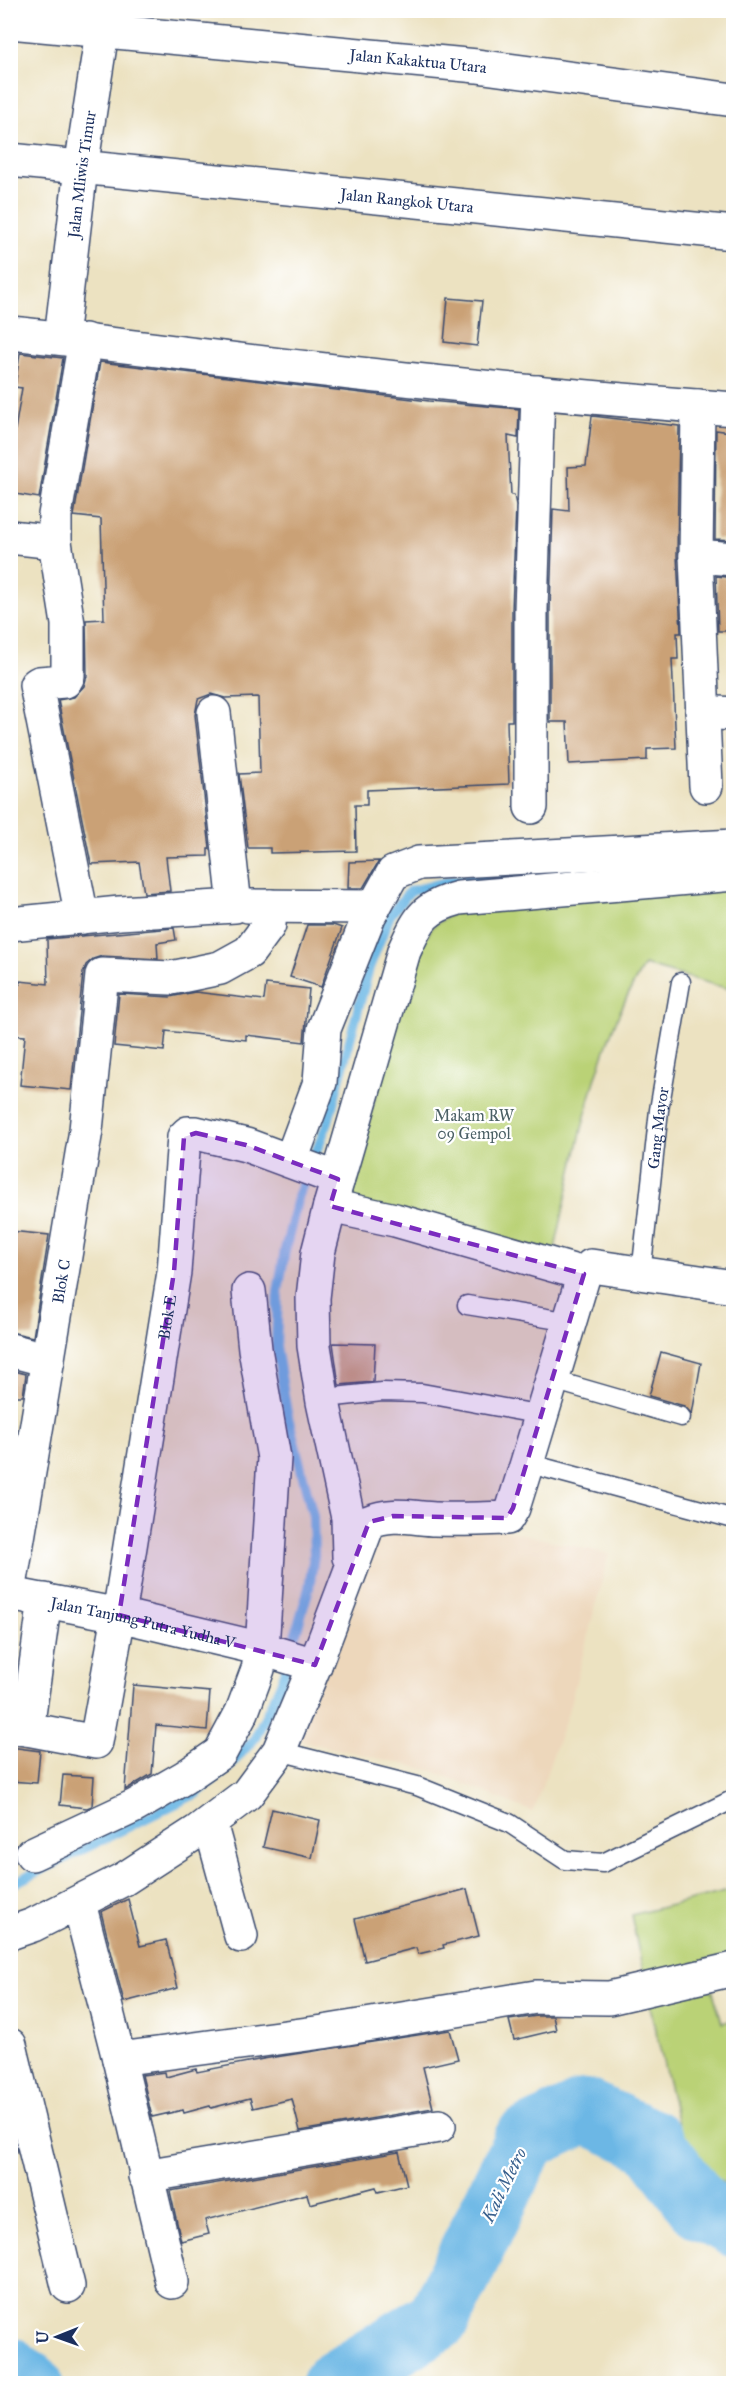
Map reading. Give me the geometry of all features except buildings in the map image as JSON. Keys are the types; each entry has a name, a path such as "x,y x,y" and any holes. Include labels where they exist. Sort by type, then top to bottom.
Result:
{"street":[{"name":"Jalan Kakaktua Utara","path":"10,22 103,21 477,66 734,100"},
{"name":"Jalan Mliwis Timur","path":"82,917 36,688 37,683 64,681 68,676 68,624 55,543 55,515 73,339 81,168 103,21"},
{"name":"Jalan Rangkok Utara","path":"10,160 734,233"},
{"path":"10,333 308,368 538,392 734,409"},
{"path":"531,807 531,609 538,392"},
{"path":"698,406 696,556 718,713 706,786"},
{"path":"10,537 55,543"},
{"path":"696,556 734,559"},
{"path":"214,714 234,906"},
{"path":"347,1580 350,1543 348,1518 323,1402 314,1346 313,1298 318,1253 316,1176 324,1029 374,907 393,873 419,863 734,846"},
{"path":"447,863 448,900"},
{"path":"316,1176 404,951 419,919 439,903 459,898 734,874"},
{"path":"10,924 234,906 374,907"},
{"name":"Blok C","path":"10,1586 86,1130 102,975 171,978 220,968 249,952 269,925 270,906"},
{"name":"Blok E","path":"119,1616 174,1272 184,1137 196,1132 246,1145 316,1176"},
{"path":"316,1176 395,1220 584,1274"},
{"path":"32,1854 135,1806 185,1777 220,1753 242,1712 258,1669 290,1657 347,1580 369,1522 378,1517 393,1516 436,1519 507,1518 513,1508 584,1274 591,1266 734,1287"},
{"path":"10,1950 82,1915 124,1879 210,1823 247,1794 279,1752 290,1657 274,1458 255,1349 249,1291"},
{"path":"10,1350 48,1360"},
{"name":"Jalan Tanjung Putra Yudha V","path":"10,1594 119,1616 290,1657"},
{"path":"45,1600 19,1728 96,1742 119,1616"},
{"path":"210,1823 241,1936"},
{"path":"10,1933 33,1925 82,1915"},
{"path":"82,1915 172,2282"},
{"path":"119,2059 323,2032 536,1997 609,1998 734,1969"},
{"path":"10,2045 68,2286"},
{"path":"145,2175 439,2127"}],"lane":[{"name":"Gang Mayor","path":"641,1274 659,1110 681,982"},
{"path":"467,1305 571,1322"},
{"path":"553,1380 681,1417"},
{"path":"335,1397 382,1392 422,1393 542,1415"},
{"path":"527,1463 734,1519"},
{"path":"279,1752 417,1786 509,1823 565,1860 603,1863 734,1799"}],"highlighted area":[{"path":"196,1133 246,1145 338,1179 330,1206 584,1274 513,1508 507,1518 393,1516 369,1522 315,1665 119,1615 174,1272 184,1137"}],"shaded area":[{"path":"378,1526 505,1530 609,1554 568,1712 533,1812 430,1770 298,1740"}],"green space":[{"name":"Makam RW 09 Gempol","path":"733,884 733,990 644,965 626,999 598,1070 587,1107 553,1258 346,1200 412,968 432,927 453,913"},
{"path":"733,1890 733,1954 644,1976 631,1915"},
{"path":"711,1985 722,2023 733,2020 733,2186 705,2176 679,2128 648,1999"}],"waterway":[{"path":"10,1885 197,1793 229,1767 255,1738 281,1684 309,1588 314,1555 313,1516 287,1413 276,1346 278,1292 285,1250 299,1194 328,1122 369,968 390,915 410,891 450,881 521,874"},
{"name":"Kali Metro","path":"333,2384 438,2319 526,2139 585,2111 651,2141 700,2207 734,2225"},
{"name":"Kali Metro","path":"10,2369 31,2384"}]}
